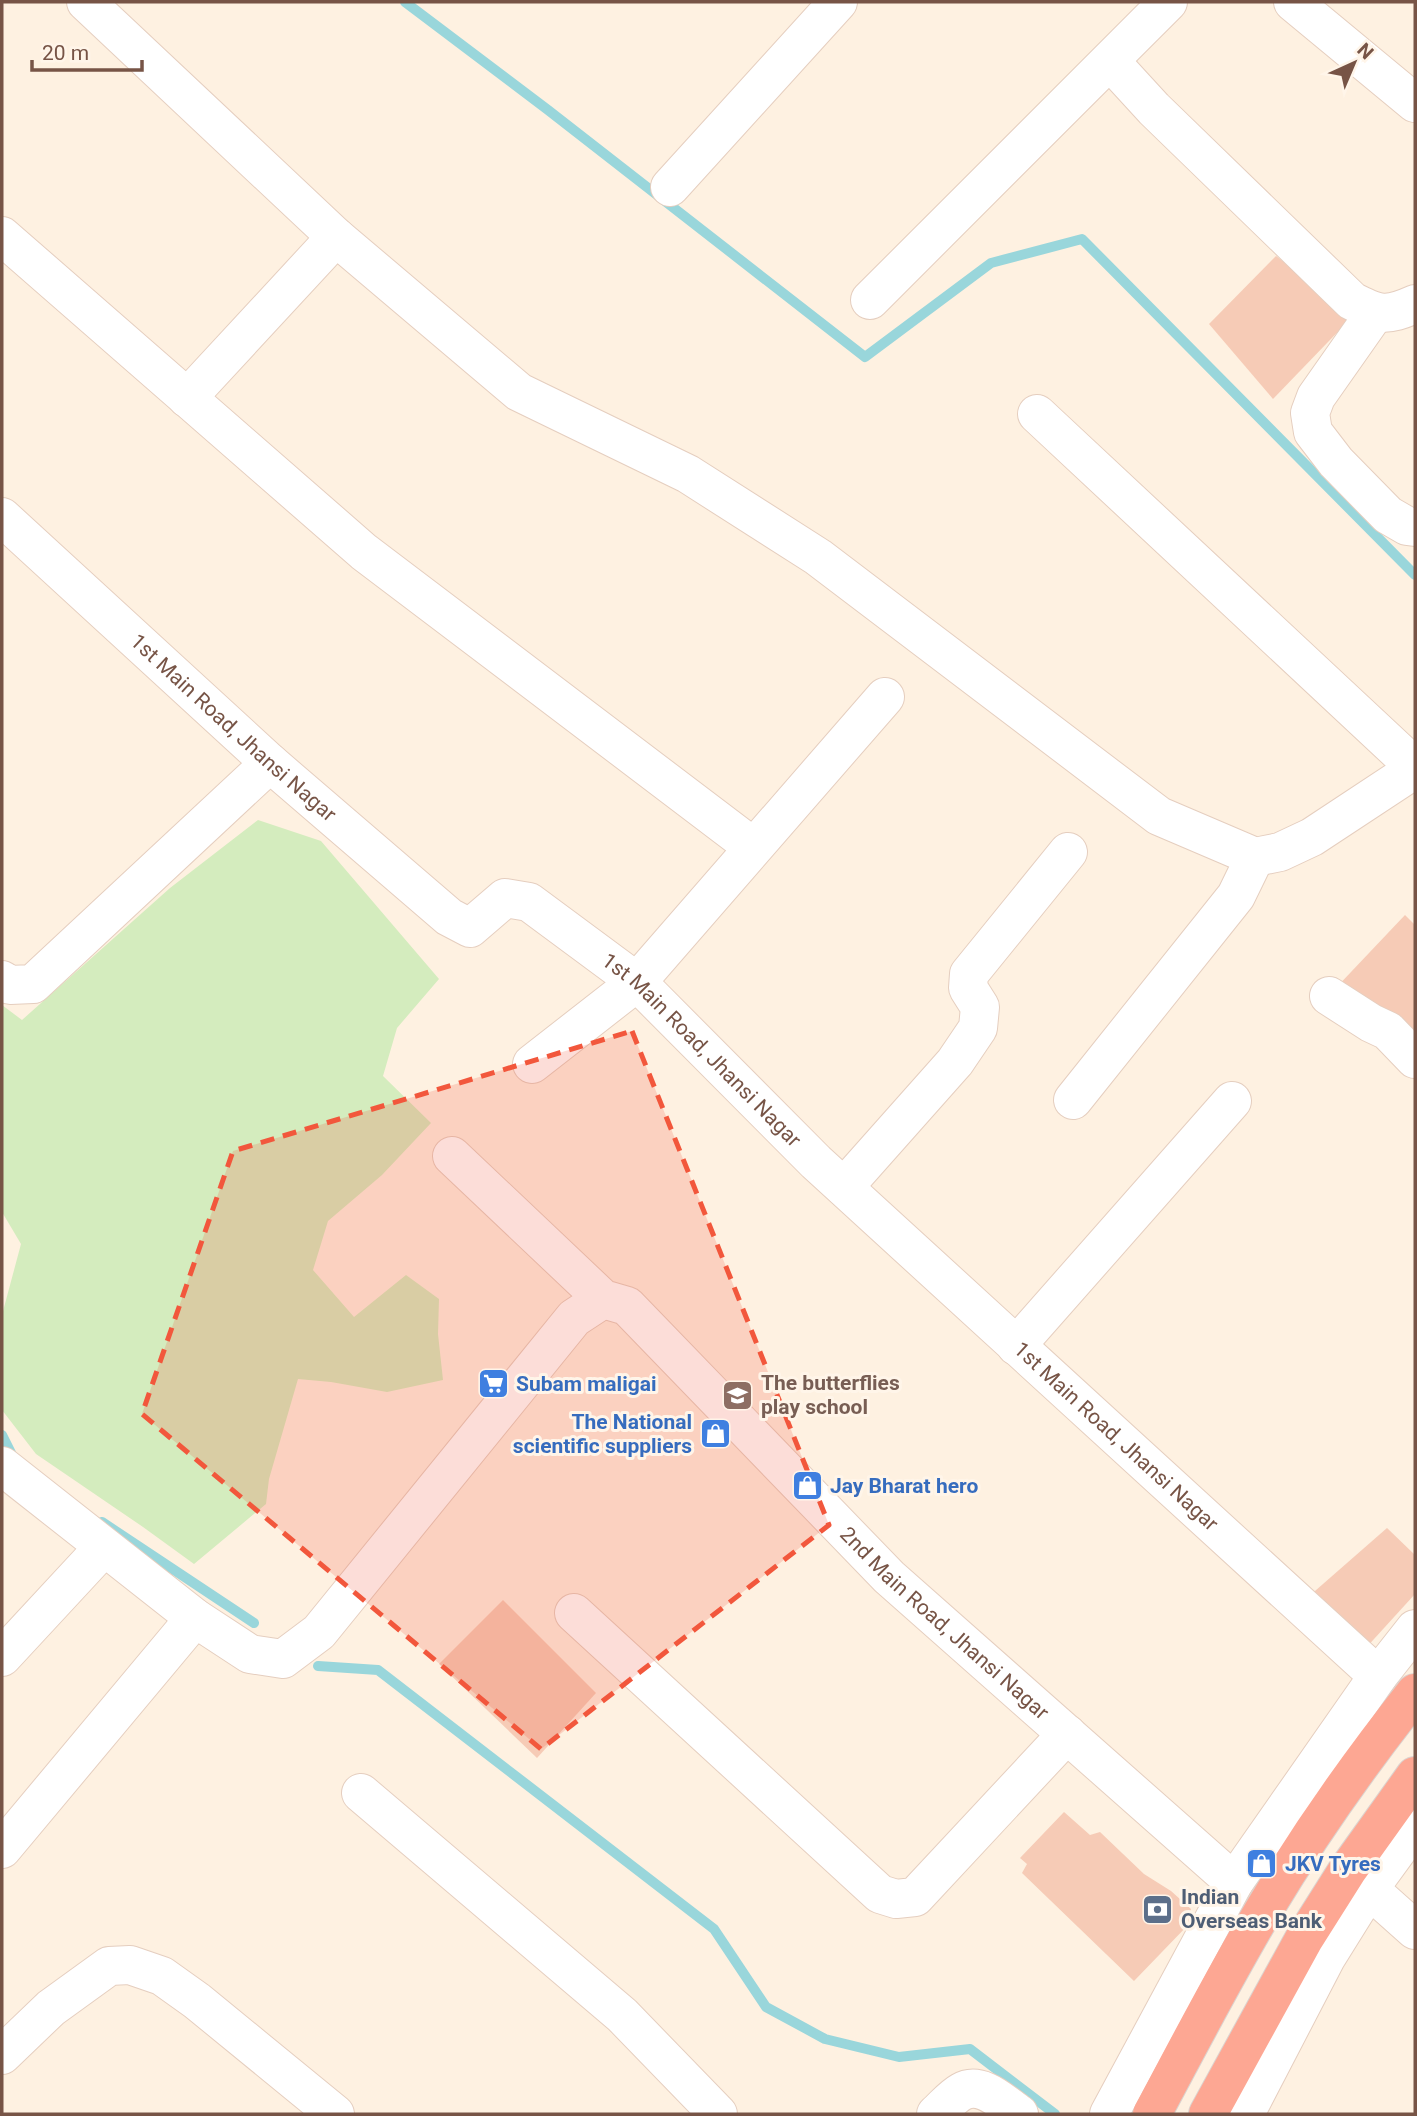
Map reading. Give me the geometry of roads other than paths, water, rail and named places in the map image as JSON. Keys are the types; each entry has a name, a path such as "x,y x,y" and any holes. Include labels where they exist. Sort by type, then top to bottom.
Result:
{"highway":[{"path":"1152,2114 1218,1991 1291,1867 1415,1693"},
{"path":"1208,2114 1304,1939 1347,1871 1415,1776"}],"street":[{"path":"86,2 336,237 520,392 688,474 818,557 1159,816 1255,857 1280,852 1312,837 1415,768 1037,414"},
{"path":"670,187 838,2"},
{"path":"870,300 1168,2"},
{"path":"1293,2 1415,103"},
{"path":"1110,61 1154,109 1352,301 1375,313 1397,313 1415,304"},
{"path":"2,236 364,552 753,847"},
{"path":"187,398 336,237"},
{"path":"1375,313 1316,397 1310,413 1313,432 1336,462 1388,515 1407,526 1415,527"},
{"name":"1st Main Road, Jhansi Nagar","path":"2,517 270,763 449,917 470,929 505,898 529,902 637,982 816,1162 1378,1676"},
{"path":"532,1064 637,982 885,697"},
{"path":"2,980 10,985 33,984 270,763"},
{"path":"844,1187 955,1062 970,1040 978,1028 981,1007 968,988 969,974 1069,852"},
{"path":"1073,1100 1236,896 1255,857"},
{"path":"1329,996 1388,1031 1415,1059"},
{"path":"1016,1346 1232,1101"},
{"name":"2nd Main Road, Jhansi Nagar","path":"452,1156 603,1299 626,1306 889,1577 1234,1882"},
{"path":"2,1466 195,1618 250,1654 283,1660 319,1632 574,1318 603,1299"},
{"path":"2,1657 104,1548"},
{"path":"574,1613 880,1894 896,1899 915,1897 1067,1734"},
{"path":"2,1849 195,1618"},
{"path":"1109,2114 1234,1882 1378,1676 1415,1629"},
{"path":"361,1793 622,2015 718,2114"},
{"path":"1245,2114 1326,1958 1369,1889 1415,1826"},
{"path":"1369,1889 1415,1930"},
{"path":"2,2055 51,2008 110,1966 130,1965 162,1976 197,2001 335,2114"},
{"path":"936,2114 959,2092 970,2088 986,2091 1019,2114"}],"waterway":[{"path":"405,2 865,357 991,263 1082,239 1415,575"},
{"path":"2,1435 15,1461"},
{"path":"102,1522 254,1623"},
{"path":"318,1666 378,1670 714,1929 766,2007 825,2039 899,2057 970,2049 1055,2114"}],"place":[{"name":"Subam maligai","path":"493,1384"},
{"name":"The butterflies play school","path":"738,1395"},
{"name":"The National scientific suppliers","path":"715,1434"},
{"name":"Jay Bharat hero","path":"807,1486"},
{"name":"JKV Tyres","path":"1262,1864"},
{"name":"Indian Overseas Bank","path":"1158,1909"}]}
